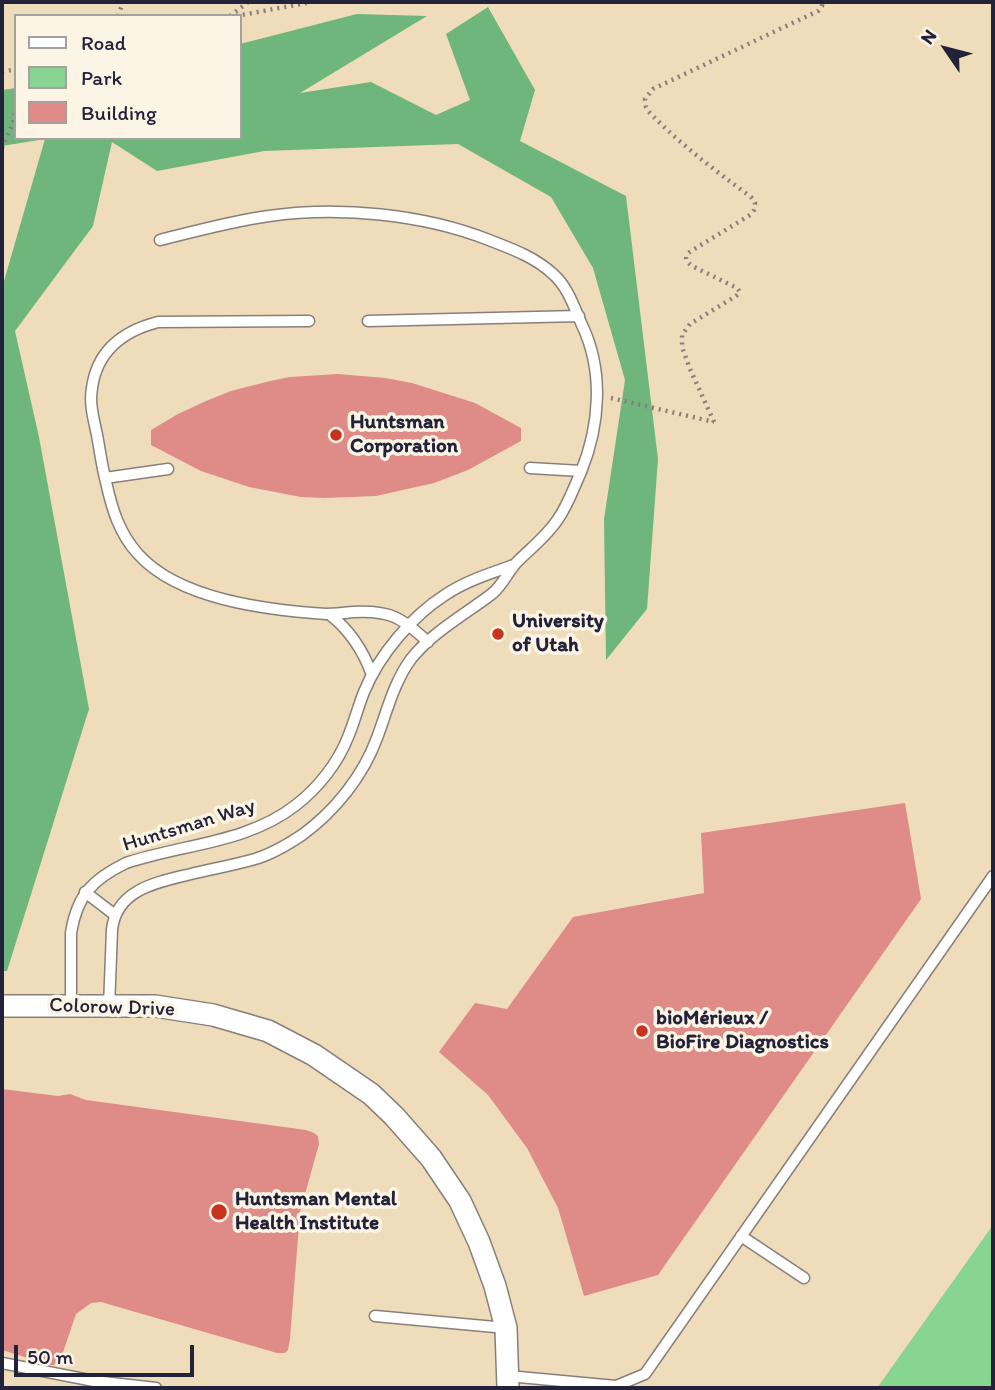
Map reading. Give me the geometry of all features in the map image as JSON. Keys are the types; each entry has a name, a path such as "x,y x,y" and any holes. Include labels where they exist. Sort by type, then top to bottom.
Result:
{"street":[{"name":"Colorow Drive","path":"2,1006 155,1006 213,1015 268,1031 314,1055 371,1094 431,1158 460,1201 495,1286 506,1328 508,1382"}],"lane":[{"name":"Huntsman Way","path":"115,915 135,892 153,883 260,857 288,844 336,805 359,774 377,739 388,705 409,662 428,642 497,589 514,565 559,518 590,447 597,395 592,348 567,290 553,274 527,255 475,235 431,223 359,213 306,212 233,222 159,240"},
{"path":"368,320 579,316"},
{"path":"309,321 158,322 120,338 104,355 93,377 90,399 113,514 138,554 161,573 189,588 221,599 267,608 329,614 379,612 410,625 428,642"},
{"path":"530,468 581,471"},
{"path":"105,478 168,469"},
{"name":"Huntsman Way","path":"85,892 101,877 126,863 238,835 263,826 296,806 328,771 343,749 372,675 385,653 410,625 444,595 475,579 514,565"},
{"path":"329,614 346,627 372,675"},
{"path":"508,1382 616,1386 645,1374 993,877"},
{"path":"71,1006 71,933 78,906 85,892 115,915 109,1007"},
{"path":"741,1236 804,1278"},
{"path":"375,1316 506,1328"},
{"path":"2,1363 94,1381 156,1388"}],"path":[{"path":"235,14 248,2"},
{"path":"242,14 312,2"},
{"path":"597,395 714,422 690,369 682,347 682,335 690,324 738,294 739,290 692,266 686,258 691,251 750,215 755,203 751,197 701,161 674,137 648,111 645,99 653,89 818,10 822,2"},
{"path":"2,148 14,117"}],"green space":[{"path":"488,7 535,90 520,141 626,196 658,459 647,609 606,660 604,519 625,380 593,268 551,197 458,144 264,151 157,171 112,142 93,226 15,331 39,437 89,709 7,971 2,971 2,288 45,140 242,140 242,43 357,14 427,16 300,93 371,82 436,115 470,100 446,34"},
{"path":"14,88 14,140 39,140 2,146 2,90"},
{"path":"993,1225 993,1388 877,1388"}],"building":[{"name":"Huntsman Corporation","path":"338,374 412,383 475,403 521,428 521,441 468,470 434,483 376,496 325,498 301,497 249,487 201,471 151,445 151,430 178,414 231,391 290,377"},
{"name":"bioMérieux / BioFire Diagnostics","path":"905,803 921,899 658,1275 584,1296 558,1208 527,1148 488,1095 439,1052 475,1003 507,1009 573,917 704,893 701,833"},
{"path":"2,1089 58,1096 70,1094 86,1100 306,1130 318,1136 319,1144 300,1212 288,1350 285,1353 277,1353 101,1302 91,1303 76,1314 61,1358 54,1365 2,1350"}],"place":[{"name":"Huntsman Corporation","path":"336,435"},
{"name":"University of Utah","path":"498,634"},
{"name":"bioMérieux / BioFire Diagnostics","path":"642,1031"},
{"name":"Huntsman Mental Health Institute","path":"219,1212"}]}
